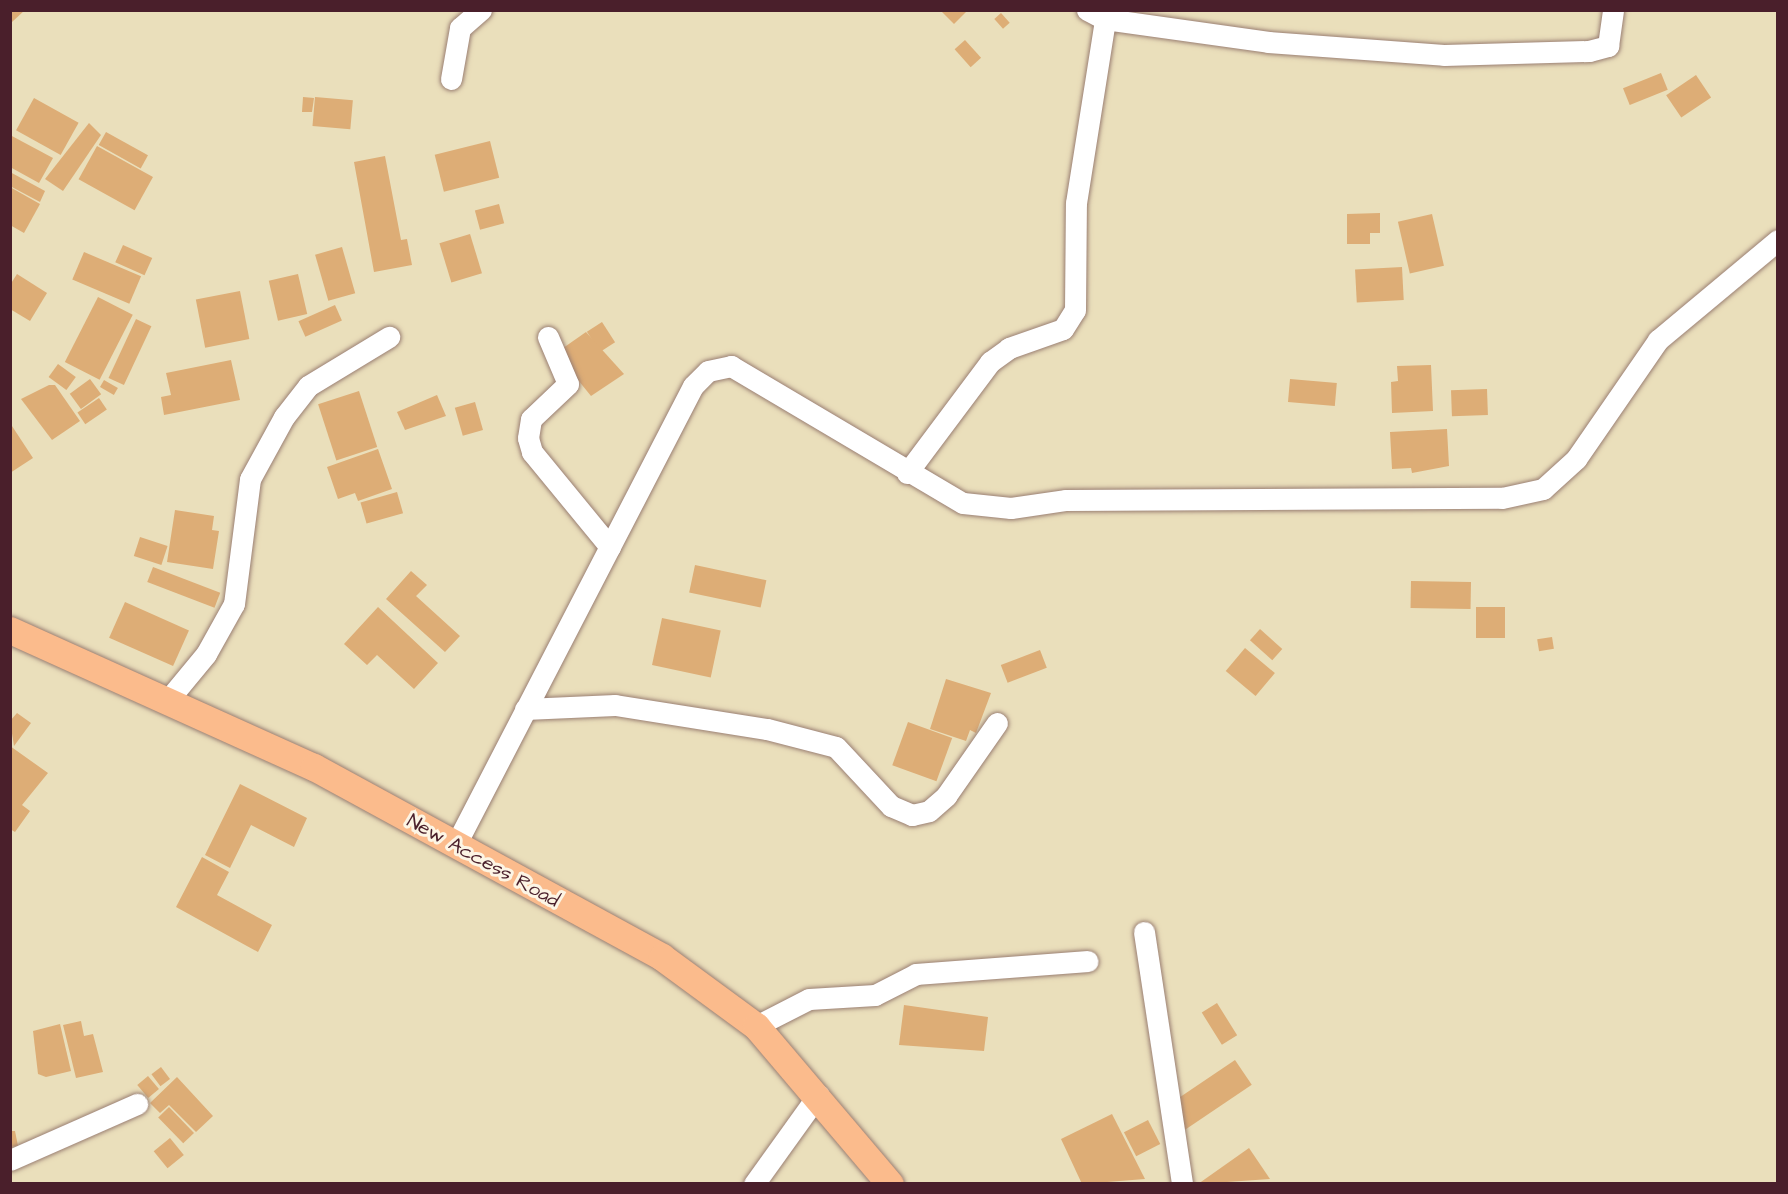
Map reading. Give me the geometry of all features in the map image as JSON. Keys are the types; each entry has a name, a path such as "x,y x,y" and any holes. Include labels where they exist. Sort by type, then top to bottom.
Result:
{"main road":[{"name":"New Access Road","path":"10,630 62,658 168,700 314,767 662,957 756,1026 818,1095 890,1184"}],"street":[{"path":"451,79 460,28 481,10"},
{"path":"907,473 990,362 1009,348 1064,329 1074,310 1076,203 1096,14 1268,42 1444,55 1589,51 1608,46 1613,10"},
{"path":"455,846 693,386 708,371 731,366 907,473 963,503 1011,508 1066,500 1502,498 1543,489 1576,459 1658,340 1778,240"},
{"path":"168,700 206,654 234,604 250,479 284,417 308,387 389,337"},
{"path":"548,337 568,384 531,419 528,438 532,452 610,547"},
{"path":"525,709 615,705 767,729 836,747 891,806 912,815 929,811 946,796 997,723"},
{"path":"1144,932 1182,1184"},
{"path":"756,1026 809,999 875,995 916,974 1088,961"},
{"path":"754,1184 818,1095"},
{"path":"10,1160 136,1104"}],"building":[{"path":"10,10 25,10 12,22"},
{"path":"940,10 968,10 954,24"},
{"path":"1001,13 1010,23 1003,29 994,19"},
{"path":"965,40 981,58 971,67 955,49"},
{"path":"1661,73 1668,90 1630,105 1623,88"},
{"path":"1696,75 1711,97 1681,118 1666,95"},
{"path":"303,97 314,98 312,112 302,112"},
{"path":"315,97 353,100 350,129 312,126"},
{"path":"34,98 79,123 61,155 16,130"},
{"path":"89,123 101,135 63,191 45,179"},
{"path":"106,132 148,155 141,168 99,145"},
{"path":"10,135 53,158 39,183 10,167"},
{"path":"490,141 499,178 444,192 435,155"},
{"path":"97,146 153,177 135,210 79,179"},
{"path":"385,156 401,240 407,239 412,265 374,272 354,162"},
{"path":"10,172 45,191 40,202 10,186"},
{"path":"10,187 40,204 24,233 10,225"},
{"path":"499,204 504,223 480,230 475,210"},
{"path":"1380,213 1380,233 1370,233 1370,244 1347,244 1347,214"},
{"path":"1432,214 1444,266 1410,274 1398,222"},
{"path":"470,234 482,273 451,283 439,243"},
{"path":"123,245 152,258 145,275 115,262"},
{"path":"342,247 355,293 328,301 315,255"},
{"path":"84,252 141,276 129,304 72,280"},
{"path":"1402,267 1404,300 1357,302 1355,269"},
{"path":"17,274 47,293 30,321 10,309 10,285"},
{"path":"298,274 307,314 278,321 269,281"},
{"path":"240,291 249,339 205,348 196,300"},
{"path":"98,297 133,315 100,380 65,362"},
{"path":"335,305 342,321 305,337 298,321"},
{"path":"136,319 151,326 124,385 109,378"},
{"path":"602,322 615,342 600,352 587,332"},
{"path":"586,332 624,374 591,396 556,353"},
{"path":"231,360 240,400 164,415 161,397 171,395 166,373"},
{"path":"58,364 76,377 66,390 49,377"},
{"path":"1431,365 1433,411 1392,413 1391,382 1398,381 1397,366"},
{"path":"90,379 101,394 81,409 70,394"},
{"path":"1290,379 1337,383 1335,406 1288,402"},
{"path":"104,380 118,388 114,395 100,387"},
{"path":"49,385 55,385 80,421 52,440 21,399"},
{"path":"1487,389 1488,415 1452,416 1451,390"},
{"path":"359,391 377,447 336,460 318,404"},
{"path":"437,395 446,416 405,430 397,412"},
{"path":"99,398 107,410 85,424 77,413"},
{"path":"475,402 483,430 463,436 455,408"},
{"path":"10,423 33,458 10,473"},
{"path":"1447,429 1449,466 1412,473 1411,468 1392,469 1390,432"},
{"path":"378,449 392,489 358,501 355,493 338,499 327,467"},
{"path":"397,492 403,513 367,524 360,502"},
{"path":"175,510 214,516 212,530 219,531 213,569 167,562"},
{"path":"140,537 168,546 161,565 134,556"},
{"path":"695,565 766,580 761,608 689,592"},
{"path":"153,567 220,593 214,608 147,582"},
{"path":"411,571 427,585 416,596 460,636 445,652 386,599"},
{"path":"1411,581 1471,582 1471,609 1411,608"},
{"path":"125,602 189,630 173,666 109,638"},
{"path":"378,607 438,663 414,689 377,655 367,665 344,644"},
{"path":"1476,607 1505,607 1505,638 1476,638"},
{"path":"662,618 721,630 711,677 652,665"},
{"path":"1260,629 1282,649 1272,660 1250,640"},
{"path":"1552,637 1554,649 1539,651 1537,639"},
{"path":"1245,648 1275,673 1256,696 1226,671"},
{"path":"1040,650 1047,668 1008,683 1001,665"},
{"path":"946,679 991,693 976,733 970,730 966,741 930,729"},
{"path":"17,713 31,723 14,746 10,721"},
{"path":"908,722 952,738 936,781 892,765"},
{"path":"10,746 48,773 22,805 30,811 15,832 10,829"},
{"path":"240,784 307,818 294,847 251,825 230,868 205,855"},
{"path":"202,857 229,872 217,895 272,925 258,952 176,907"},
{"path":"1217,1003 1237,1035 1222,1045 1202,1013"},
{"path":"904,1005 988,1017 984,1051 899,1045"},
{"path":"81,1021 84,1036 93,1034 103,1072 76,1078 63,1025"},
{"path":"60,1024 71,1071 46,1077 38,1074 33,1031"},
{"path":"1235,1060 1252,1085 1185,1130 1169,1105"},
{"path":"161,1067 170,1079 160,1086 151,1074"},
{"path":"148,1076 159,1089 148,1098 137,1085"},
{"path":"177,1077 213,1116 196,1132 169,1105 160,1113 150,1103"},
{"path":"169,1107 194,1133 183,1143 158,1117"},
{"path":"1112,1114 1145,1179 1082,1184 1061,1139"},
{"path":"1148,1120 1160,1144 1136,1156 1124,1132"},
{"path":"10,1131 15,1131 18,1146 10,1147"},
{"path":"170,1138 184,1155 168,1168 154,1151"},
{"path":"1249,1148 1270,1179 1198,1184"}]}
